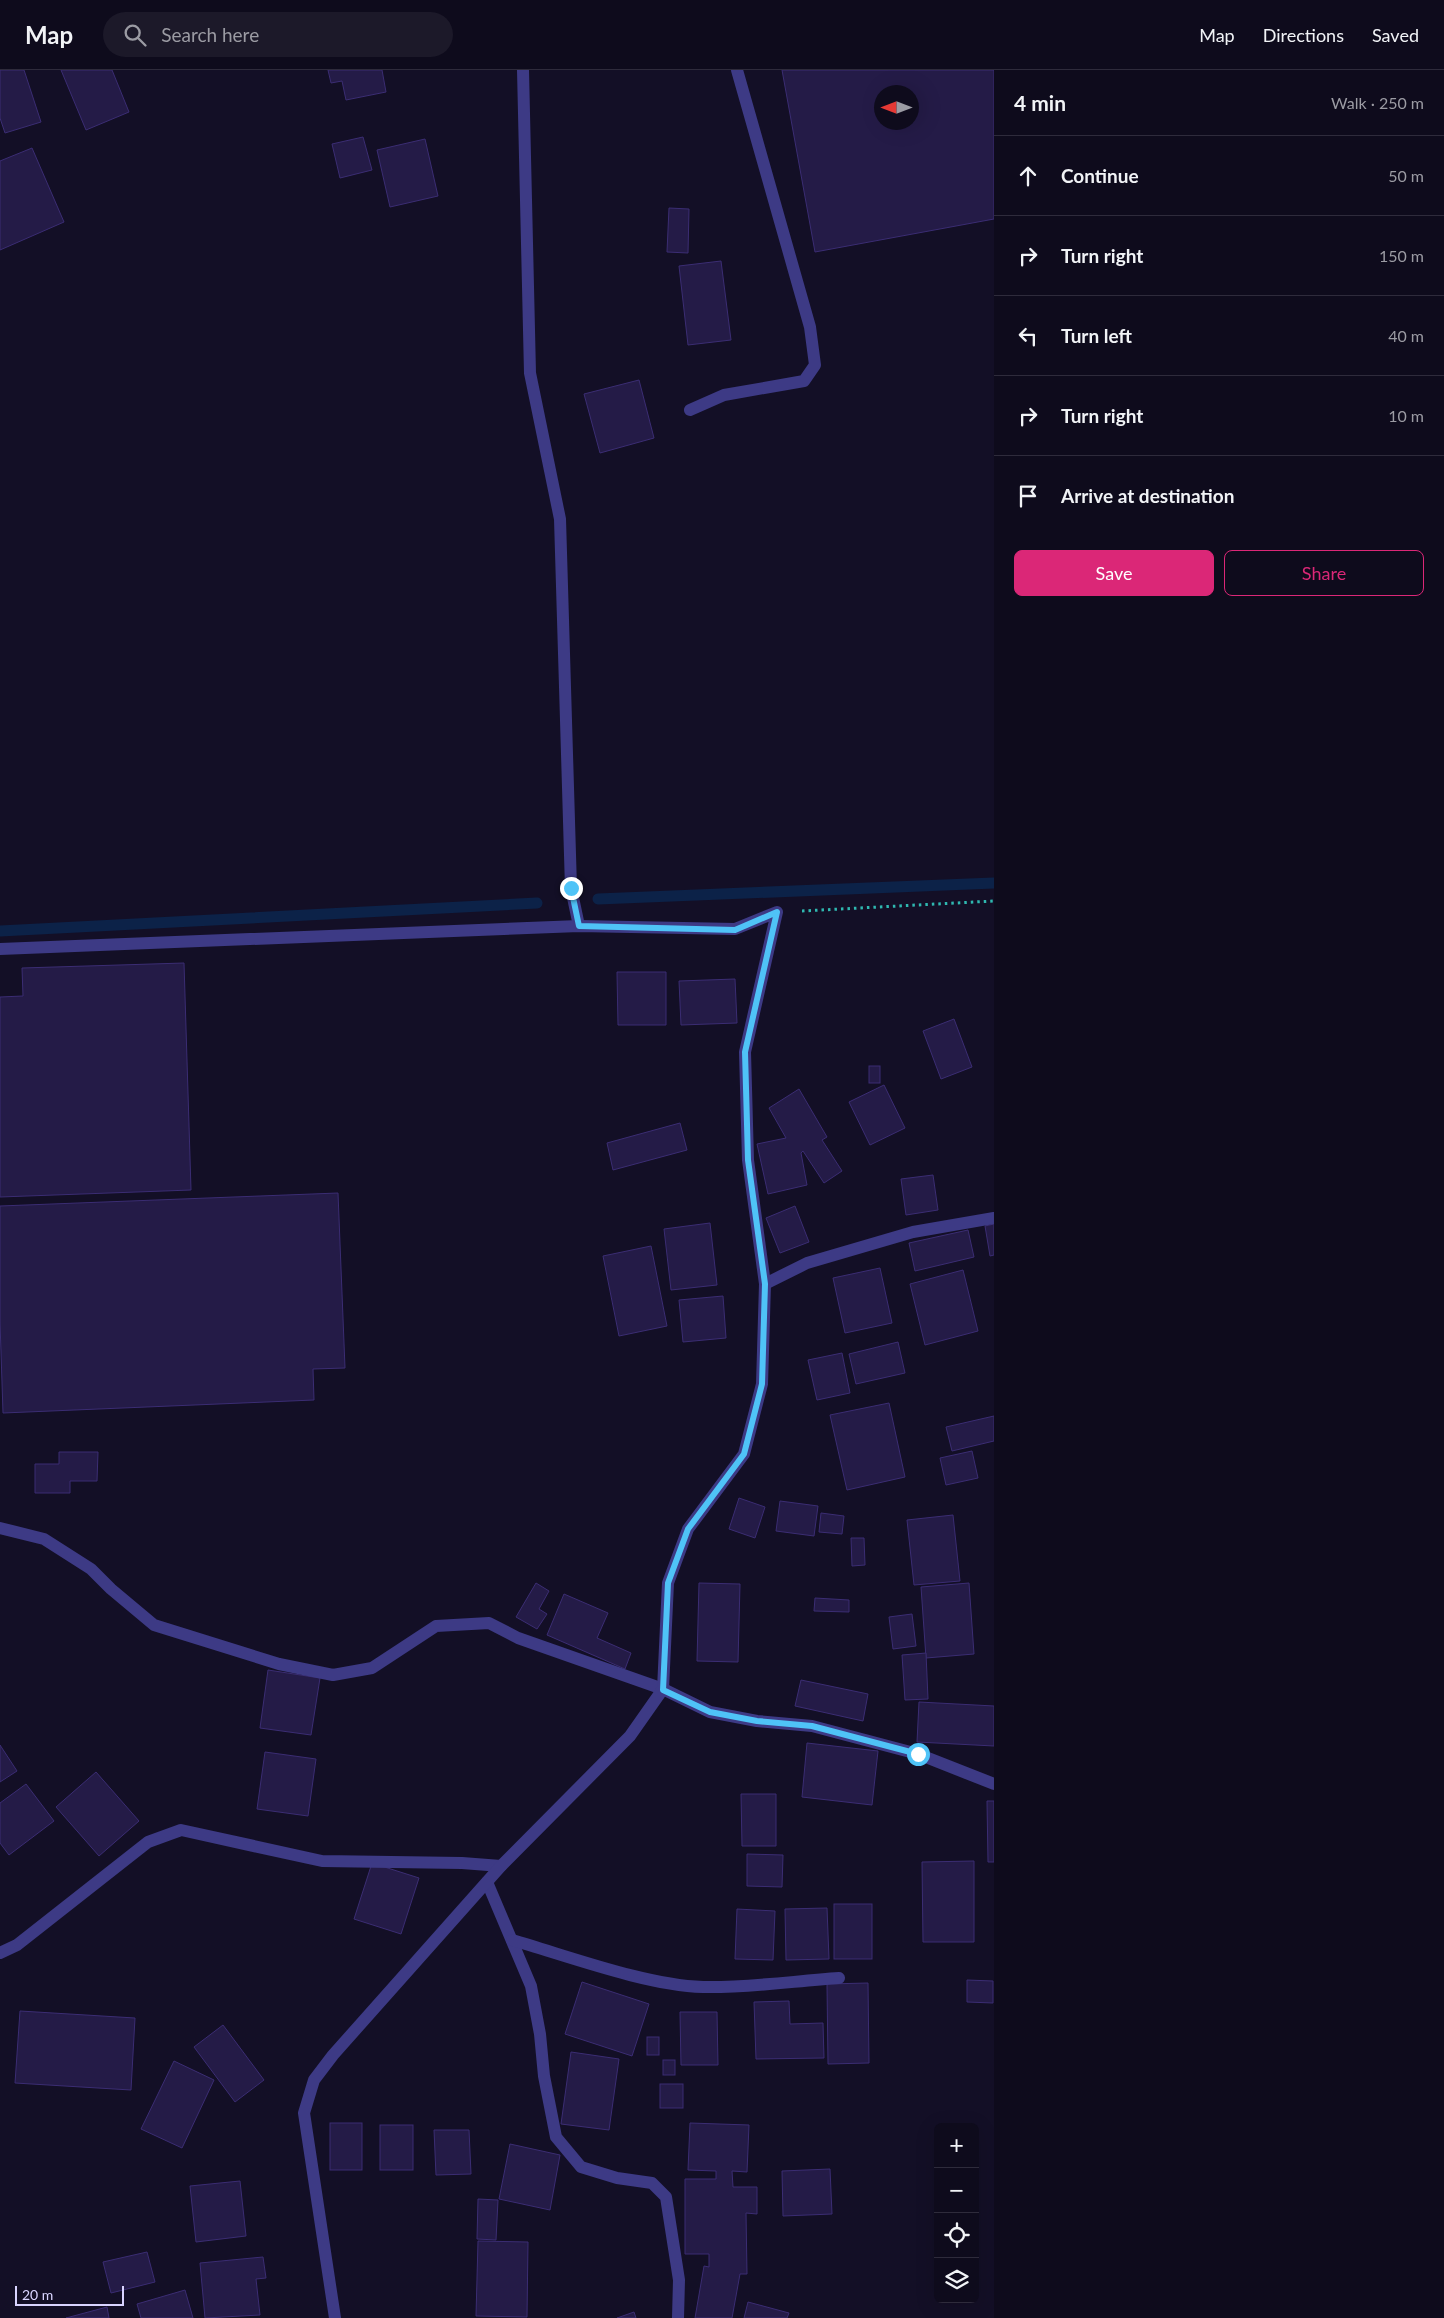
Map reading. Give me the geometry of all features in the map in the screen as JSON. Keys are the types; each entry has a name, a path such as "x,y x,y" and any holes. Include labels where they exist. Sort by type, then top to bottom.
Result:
{"street":[{"path":"523,70 530,373 560,519 571,888 579,926"},
{"path":"690,410 724,395 804,381 815,365 810,327 737,70"},
{"path":"0,949 579,926 735,930 777,912"},
{"path":"335,2318 304,2113 314,2080 333,2055 501,1866 630,1736 663,1690 668,1583 688,1529 744,1454 762,1384 765,1284 748,1160 745,1052 777,912"},
{"path":"765,1284 807,1263 913,1232 994,1218"},
{"path":"0,1528 44,1539 92,1569 111,1589 154,1624 279,1664 333,1675 372,1668 436,1626 489,1622 518,1638 663,1690 710,1712 757,1721 812,1726 918,1754 994,1784"},
{"path":"0,1953 17,1946 148,1842 181,1830 322,1861 462,1863 501,1866"},
{"path":"487,1882 531,1986 540,2034 544,2076 556,2137 582,2167 617,2178 652,2183 666,2197 678,2280 678,2318"},
{"path":"512,1940 625,1973 672,1983 703,1987 839,1978"}],"path":[{"path":"777,912 994,901"}],"building":[{"path":"0,70 24,70 41,122 5,133 0,118"},
{"path":"61,70 112,70 129,112 86,130"},
{"path":"328,70 382,70 386,92 346,100 342,81 331,83"},
{"path":"782,70 994,70 994,219 815,252"},
{"path":"363,137 372,170 340,178 332,144"},
{"path":"425,139 438,196 390,207 377,150"},
{"path":"32,148 64,222 0,250 0,161"},
{"path":"669,208 689,209 688,253 667,252"},
{"path":"721,261 731,340 688,345 679,266"},
{"path":"639,380 654,438 600,453 584,394"},
{"path":"184,963 191,1190 0,1197 0,997 23,996 22,968"},
{"path":"617,972 666,972 666,1025 618,1025"},
{"path":"735,979 737,1023 681,1025 679,981"},
{"path":"954,1019 972,1067 941,1079 923,1031"},
{"path":"869,1066 880,1066 880,1083 869,1083"},
{"path":"884,1085 905,1128 870,1145 849,1102"},
{"path":"799,1089 827,1137 822,1140 842,1171 824,1183 803,1151 801,1153 807,1185 768,1194 757,1144 786,1138 769,1108"},
{"path":"680,1123 687,1150 613,1170 607,1143"},
{"path":"933,1175 938,1210 906,1215 901,1179"},
{"path":"338,1193 345,1368 313,1369 314,1400 3,1413 0,1322 0,1206"},
{"path":"795,1206 809,1242 780,1253 766,1218"},
{"path":"710,1223 717,1285 671,1290 664,1229"},
{"path":"994,1224 994,1255 990,1256 985,1226"},
{"path":"968,1230 974,1257 915,1271 909,1243"},
{"path":"651,1246 667,1326 619,1336 603,1256"},
{"path":"880,1268 892,1323 845,1333 833,1278"},
{"path":"963,1270 978,1331 925,1345 910,1284"},
{"path":"723,1296 726,1338 683,1342 679,1300"},
{"path":"898,1342 905,1373 856,1384 849,1354"},
{"path":"842,1353 850,1393 817,1400 808,1360"},
{"path":"889,1403 905,1477 847,1490 830,1415"},
{"path":"994,1416 994,1441 952,1451 946,1427"},
{"path":"972,1451 978,1478 946,1485 940,1458"},
{"path":"59,1452 98,1452 97,1481 70,1481 70,1493 35,1493 35,1464 59,1464"},
{"path":"739,1498 765,1507 755,1538 729,1529"},
{"path":"780,1501 818,1506 814,1536 776,1531"},
{"path":"821,1513 844,1516 842,1534 819,1532"},
{"path":"953,1515 960,1581 914,1585 907,1520"},
{"path":"851,1538 864,1538 865,1565 852,1566"},
{"path":"536,1583 549,1591 539,1609 547,1614 537,1629 516,1617"},
{"path":"699,1583 740,1584 738,1662 697,1661"},
{"path":"969,1583 974,1654 926,1658 921,1587"},
{"path":"564,1594 608,1613 597,1638 631,1653 625,1669 547,1635"},
{"path":"815,1598 849,1600 849,1612 814,1611"},
{"path":"912,1614 916,1646 893,1649 889,1617"},
{"path":"926,1653 928,1699 905,1700 902,1655"},
{"path":"268,1670 320,1678 311,1735 260,1728"},
{"path":"801,1680 868,1694 863,1721 795,1706"},
{"path":"919,1702 994,1706 994,1746 917,1742"},
{"path":"807,1743 878,1751 872,1805 802,1797"},
{"path":"0,1745 17,1771 0,1782"},
{"path":"265,1752 316,1759 308,1816 257,1809"},
{"path":"96,1772 139,1821 99,1856 56,1807"},
{"path":"26,1784 54,1821 9,1855 0,1843 0,1803"},
{"path":"741,1794 776,1794 776,1846 742,1846"},
{"path":"987,1801 994,1801 994,1862 988,1862"},
{"path":"747,1854 783,1855 782,1887 747,1886"},
{"path":"974,1861 974,1942 923,1942 922,1862"},
{"path":"372,1863 419,1878 401,1934 354,1919"},
{"path":"834,1904 872,1904 872,1959 834,1959"},
{"path":"827,1908 829,1959 786,1960 785,1909"},
{"path":"737,1909 775,1911 773,1960 735,1959"},
{"path":"967,1980 993,1981 993,2003 967,2002"},
{"path":"582,1982 649,2004 632,2056 565,2034"},
{"path":"868,1983 869,2063 828,2064 827,1984"},
{"path":"789,2001 790,2024 823,2023 824,2058 756,2059 754,2002"},
{"path":"20,2011 135,2018 131,2090 15,2083"},
{"path":"680,2012 717,2012 718,2065 681,2065"},
{"path":"223,2025 264,2080 235,2102 194,2047"},
{"path":"647,2037 659,2037 659,2055 647,2055"},
{"path":"571,2052 619,2059 609,2130 561,2124"},
{"path":"663,2060 675,2060 675,2075 663,2075"},
{"path":"174,2061 214,2080 182,2148 141,2129"},
{"path":"660,2084 683,2084 683,2108 660,2108"},
{"path":"330,2123 362,2123 362,2170 330,2170"},
{"path":"690,2123 749,2125 747,2172 732,2171 733,2187 757,2187 757,2214 746,2213 747,2274 740,2274 732,2318 695,2318 704,2266 709,2267 709,2254 685,2254 685,2179 716,2179 716,2171 688,2170"},
{"path":"380,2125 413,2125 413,2170 380,2170"},
{"path":"434,2130 469,2130 471,2174 436,2175"},
{"path":"510,2144 560,2155 550,2210 499,2199"},
{"path":"830,2169 832,2214 783,2216 782,2171"},
{"path":"240,2181 246,2236 196,2242 190,2186"},
{"path":"478,2199 498,2200 496,2240 477,2239"},
{"path":"478,2241 528,2242 527,2317 476,2316"},
{"path":"147,2252 155,2282 111,2293 103,2262"},
{"path":"263,2257 266,2278 256,2279 260,2315 205,2318 200,2263"},
{"path":"185,2290 193,2318 141,2318 137,2304"},
{"path":"748,2302 789,2313 787,2318 744,2318"},
{"path":"107,2307 109,2318 66,2318"},
{"path":"634,2312 636,2318 617,2318"}],"waterway":[{"path":"598,899 994,883"},
{"path":"0,931 537,903"}],"route":[{"path":"571,888 579,926 735,930 777,912 745,1052 748,1160 765,1284 762,1384 744,1454 688,1529 668,1583 663,1690 710,1712 757,1721 812,1726 918,1754"}]}
